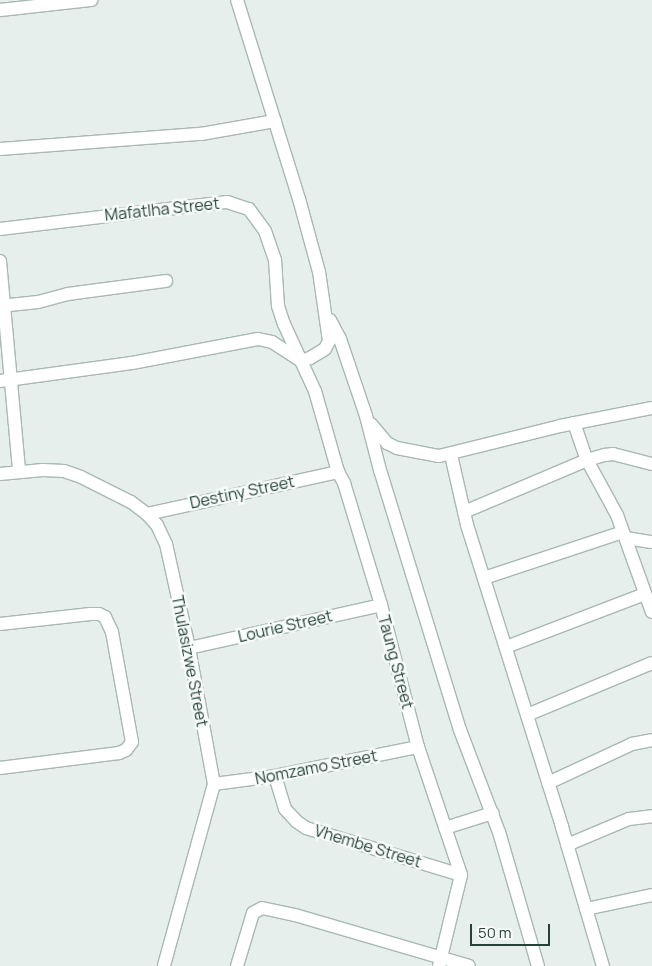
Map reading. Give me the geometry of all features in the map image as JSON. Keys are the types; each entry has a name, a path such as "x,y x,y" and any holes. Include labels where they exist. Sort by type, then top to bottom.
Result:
{"street":[{"path":"0,10 91,0"},
{"path":"6,380 132,363 258,339 272,342 301,361 325,349 329,341 327,315 319,272 304,217 237,0"},
{"path":"0,149 201,134 275,121"},
{"name":"Mafatlha Street","path":"0,229 212,202 238,204 249,209 257,217 271,244 276,260 278,306 301,361"},
{"path":"0,261 6,380 19,471"},
{"path":"2,306 38,302 68,294 166,281"},
{"path":"327,315 340,339 366,416 380,470 463,739 492,813 538,966"},
{"name":"Taung Street","path":"301,361 315,391 338,472 344,483 381,605 418,747 460,875"},
{"path":"366,416 377,433 387,443 397,448 425,455 451,455 574,424 652,408"},
{"path":"574,424 587,460 610,500 625,535 652,612"},
{"path":"464,512 587,460 613,454 652,464"},
{"path":"451,455 464,512 603,966"},
{"name":"Thulasizwe Street","path":"0,474 19,471 64,471 81,477 131,502 147,514 157,525 166,544 189,648 214,784 164,966"},
{"name":"Destiny Street","path":"147,514 338,472"},
{"path":"484,578 625,535 652,542"},
{"path":"506,647 646,594"},
{"name":"Lourie Street","path":"189,648 381,605"},
{"path":"0,624 90,614 99,614 105,617 112,632 132,742 126,750 119,753 0,768"},
{"path":"527,715 652,663"},
{"path":"548,783 632,744 652,740"},
{"name":"Nomzamo Street","path":"214,784 275,776 418,747"},
{"name":"Vhembe Street","path":"275,776 285,809 296,821 306,828 460,875"},
{"path":"445,828 492,813"},
{"path":"567,845 629,819 652,816"},
{"path":"440,961 460,875"},
{"path":"586,909 652,895"},
{"path":"237,966 253,913 262,908 295,915 440,961 468,966"}]}
